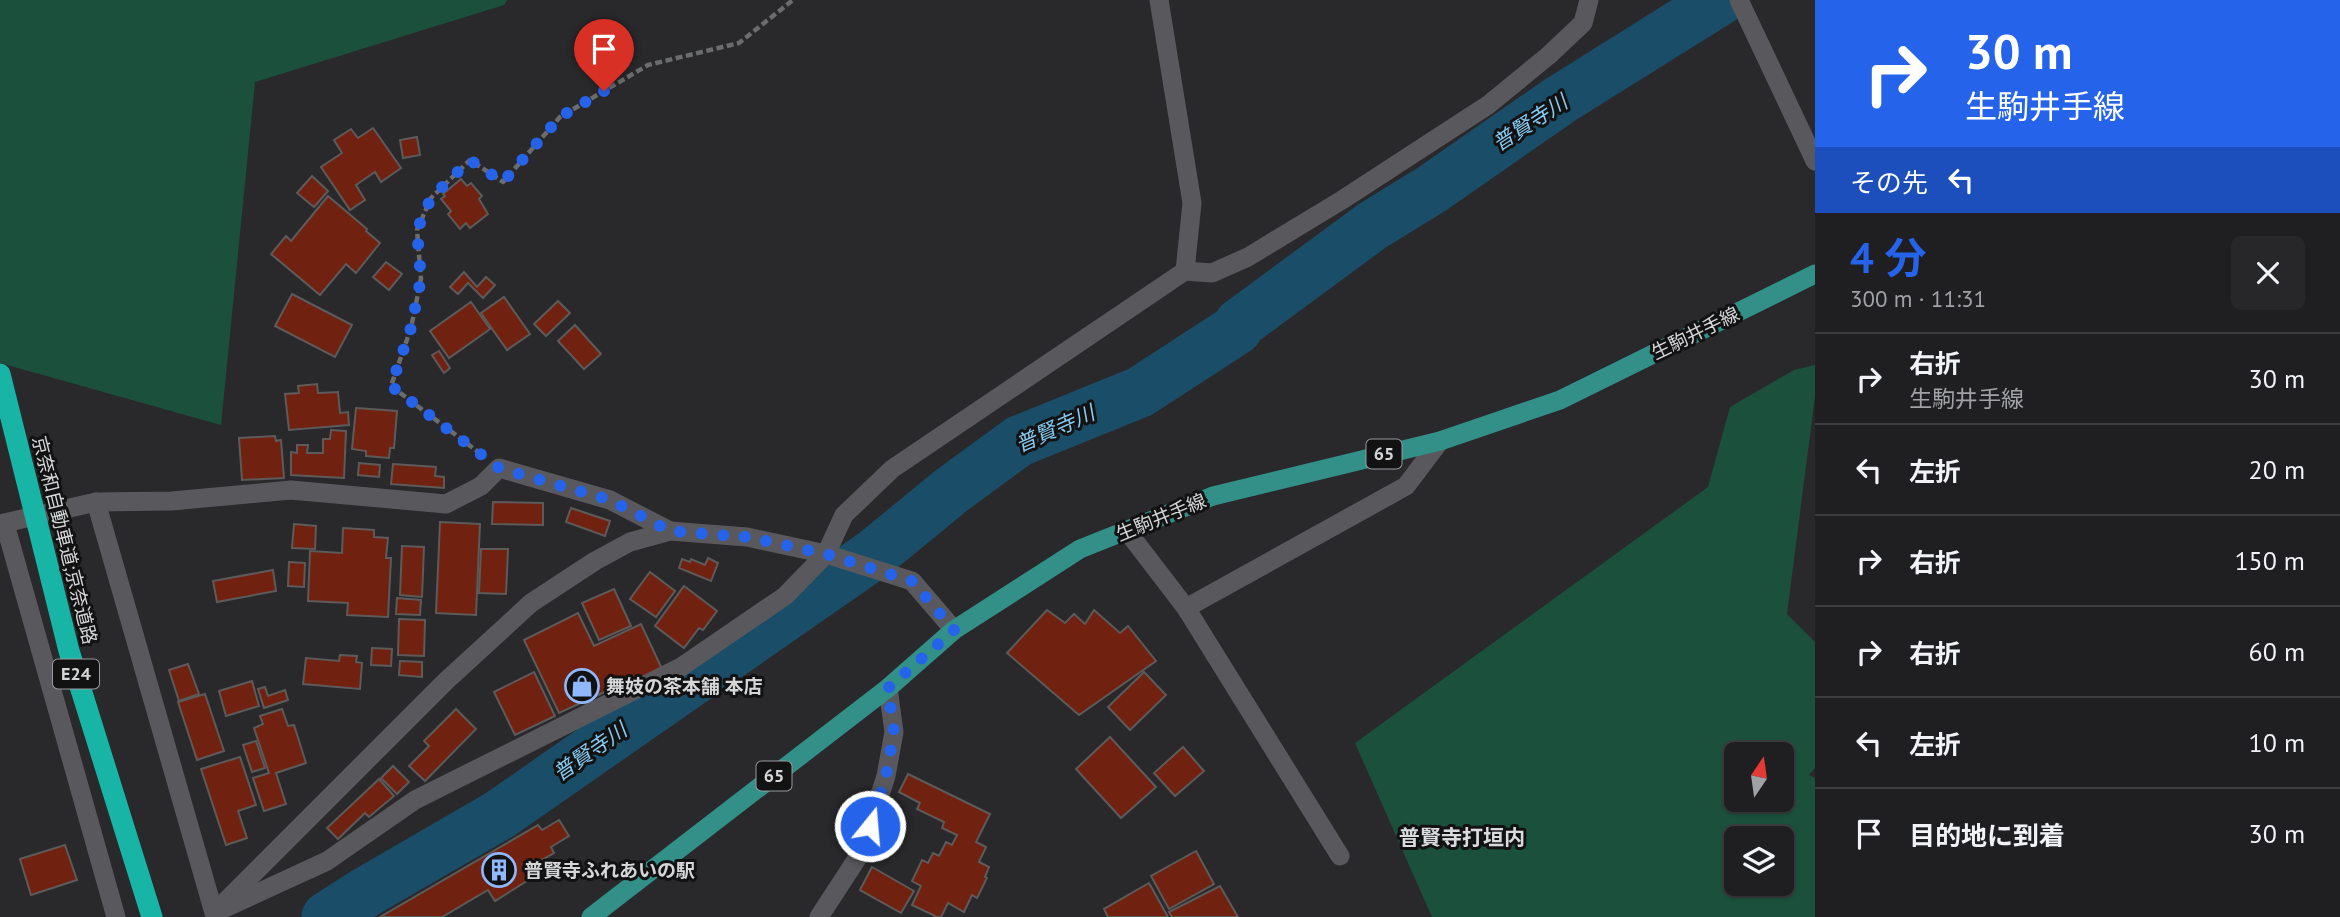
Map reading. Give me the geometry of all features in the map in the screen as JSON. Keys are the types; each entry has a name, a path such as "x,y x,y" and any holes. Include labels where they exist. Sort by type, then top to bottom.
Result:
{"highway":[{"name":"京奈和自動車道;京奈道路","path":"0,374 69,651 152,917"}],"main road":[{"name":"生駒井手線","path":"591,917 888,688 954,630 1080,550 1213,496 1440,441 1560,400 1815,274"}],"street":[{"path":"1159,0 1192,203 1185,271"},
{"path":"212,915 327,861 415,800 681,667 785,596 826,554 844,515 892,469 1185,271 1212,273 1248,257 1342,200 1488,105 1548,56 1583,23 1589,0"},
{"path":"1739,0 1815,161"},
{"path":"1186,608 1406,486 1440,441"},
{"path":"116,917 3,524 96,502 172,501 291,490 446,504 481,486 499,468 610,500 670,531"},
{"path":"96,502 212,915"},
{"path":"212,915 446,681 531,603 595,561 630,542 670,531 747,537 826,554 912,581 954,630"},
{"path":"1127,531 1186,608 1340,856"},
{"path":"819,917 862,851 886,776 894,732 888,688"}],"path":[{"path":"499,468 391,386 411,328 421,279 417,230 431,198 470,160 503,182 560,117 648,65 740,43 793,0"}],"green space":[{"path":"0,0 507,0 504,5 255,82 221,425 0,363"},
{"path":"1815,365 1815,396 1787,614 1815,642 1815,768 1809,775 1815,778 1815,917 1432,917 1355,743 1708,487 1730,407 1794,370"}],"building":[{"path":"373,128 401,168 381,182 375,172 356,185 365,200 350,210 321,167 342,153 334,140 351,129 358,138"},
{"path":"417,137 420,155 403,158 400,140"},
{"path":"312,176 328,191 314,207 297,193"},
{"path":"461,179 467,186 471,183 482,196 479,199 488,214 470,228 466,223 460,229 448,214 451,211 441,199 445,196 443,194"},
{"path":"328,196 380,243 356,273 346,264 320,295 271,254 286,236 291,241"},
{"path":"386,262 402,274 389,290 373,277"},
{"path":"464,272 477,287 486,277 495,285 483,298 468,283 458,294 450,287"},
{"path":"292,294 352,325 335,357 275,326"},
{"path":"504,297 530,334 507,350 481,313"},
{"path":"558,301 570,313 546,336 534,324"},
{"path":"471,302 490,329 449,358 430,331"},
{"path":"575,325 601,354 584,369 558,341"},
{"path":"439,351 450,368 444,373 432,355"},
{"path":"317,384 318,393 338,392 340,413 348,412 349,425 289,430 285,394 299,393 298,386"},
{"path":"356,408 397,411 394,448 390,448 389,458 366,456 366,451 352,449"},
{"path":"331,430 346,431 344,478 291,475 291,452 297,453 297,445 308,445 307,453 323,453 323,439 330,439"},
{"path":"275,436 276,441 281,440 284,478 242,480 239,438"},
{"path":"359,463 380,465 379,477 358,475"},
{"path":"393,464 436,467 435,476 444,477 444,488 391,484"},
{"path":"493,502 543,503 543,525 492,524"},
{"path":"571,508 610,521 605,536 566,522"},
{"path":"440,522 480,524 476,615 436,613"},
{"path":"294,524 316,526 315,549 292,548"},
{"path":"343,528 374,530 374,537 388,538 386,558 391,558 388,617 347,615 348,603 308,601 310,551 342,553"},
{"path":"402,546 424,547 422,597 400,595"},
{"path":"481,549 508,549 506,594 479,593"},
{"path":"708,558 718,563 711,581 679,568 682,559 690,562 691,559 705,565"},
{"path":"289,562 305,563 304,587 288,586"},
{"path":"273,570 276,591 217,602 213,581"},
{"path":"650,572 675,591 656,617 630,599"},
{"path":"684,586 717,611 703,630 699,628 684,648 655,626"},
{"path":"614,589 631,626 599,640 582,603"},
{"path":"397,598 421,600 420,615 396,614"},
{"path":"1047,610 1065,623 1074,614 1085,624 1094,610 1120,633 1128,626 1156,661 1079,715 1007,653"},
{"path":"578,613 594,646 641,624 663,671 624,690 622,684 559,713 524,640"},
{"path":"399,619 425,620 424,656 398,655"},
{"path":"372,648 392,649 391,666 371,665"},
{"path":"340,655 357,656 356,662 362,663 360,689 303,684 306,658 339,661"},
{"path":"400,661 422,662 422,677 399,675"},
{"path":"188,664 199,694 179,701 169,670"},
{"path":"534,672 555,716 515,735 494,692"},
{"path":"1144,672 1166,695 1130,730 1108,707"},
{"path":"252,681 259,706 226,716 219,691"},
{"path":"265,687 268,696 285,690 288,700 264,708 258,689"},
{"path":"205,694 224,751 197,760 178,702"},
{"path":"282,709 288,726 294,725 306,763 276,773 286,804 264,811 253,778 269,773 254,728 263,724 260,716"},
{"path":"456,709 476,729 425,781 409,766 429,746 424,741"},
{"path":"1110,737 1156,787 1121,818 1076,769"},
{"path":"256,741 265,768 252,772 243,745"},
{"path":"1183,747 1204,771 1175,796 1154,773"},
{"path":"240,757 256,805 238,811 247,838 226,845 201,769"},
{"path":"393,766 409,782 397,794 381,778"},
{"path":"908,774 990,814 976,842 986,847 979,862 989,867 985,877 987,878 977,898 972,895 964,912 948,903 941,917 937,917 912,905 921,886 912,881 922,860 928,863 933,853 939,856 946,842 952,845 957,835 942,828 944,822 917,809 920,803 899,792"},
{"path":"379,779 394,796 369,817 365,813 338,839 327,828"},
{"name":"普賢寺ふれあいの駅","path":"559,820 569,836 551,847 554,853 533,865 538,874 495,901 488,890 442,917 380,917 538,825 542,830"},
{"path":"65,845 77,880 31,895 20,859"},
{"path":"1196,851 1214,884 1169,909 1151,876"},
{"path":"872,867 914,891 901,913 860,890"},
{"path":"1149,883 1168,917 1108,917 1104,909"},
{"path":"1220,886 1238,917 1172,917 1169,912"}],"waterway":[{"name":"普賢寺川","path":"327,917 499,815 874,554 952,490 1019,441 1140,392 1237,329 1239,324 1372,226 1432,189 1560,100 1720,0"}],"place":[{"name":"舞妓の茶本舗 本店","path":"582,686"},
{"name":"普賢寺ふれあいの駅","path":"499,870"}],"district":[{"name":"普賢寺打垣内","path":"1462,838"}],"route":[{"path":"604,91 560,117 503,182 470,160 431,198 417,230 421,279 411,328 391,386 499,468 610,500 670,531 747,537 826,554 912,581 954,630 888,688 894,732 886,776 870,826"}]}
